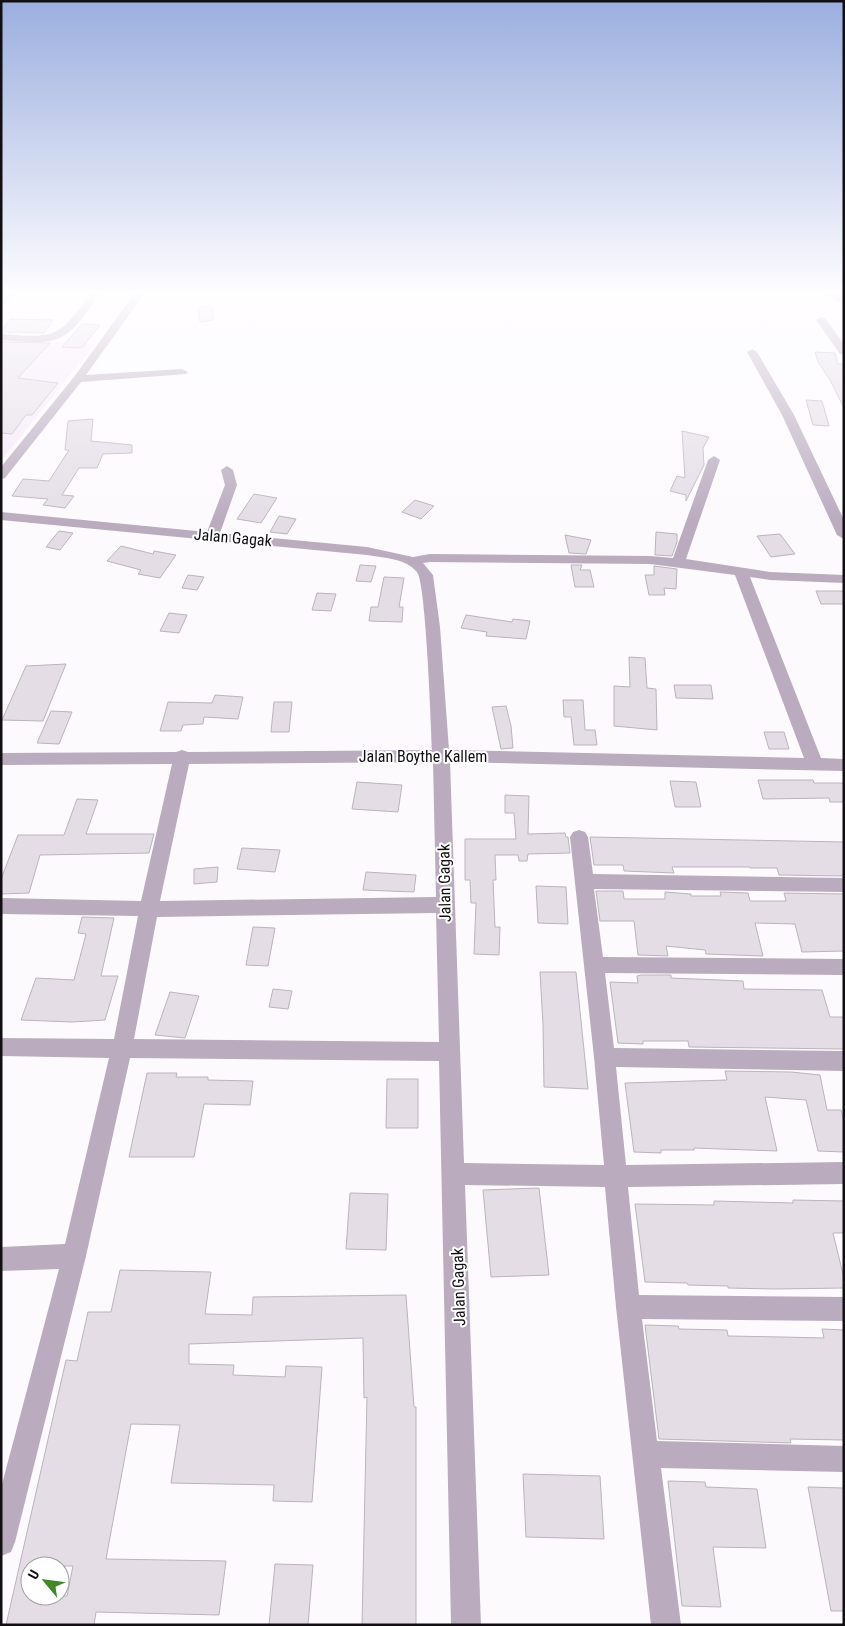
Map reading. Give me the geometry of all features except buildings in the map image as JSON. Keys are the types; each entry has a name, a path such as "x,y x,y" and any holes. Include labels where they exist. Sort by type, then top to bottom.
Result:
{"street":[{"path":"1,475 85,370"},
{"path":"762,370 788,415 844,535"},
{"path":"78,379 182,372"},
{"path":"678,562 714,460"},
{"path":"213,535 231,485 227,470"},
{"name":"Jalan Gagak","path":"1,516 367,551 412,561 423,569 426,575 433,627 441,756 466,1625"},
{"path":"412,561 430,558 630,559 678,562 741,573 844,580"},
{"path":"741,573 815,765"},
{"path":"2,1539 74,1256 122,1049 149,909 182,756"},
{"name":"Jalan Boythe Kallem","path":"1,759 182,756 441,756 844,765"},
{"path":"578,837 604,1057 628,1307 666,1625"},
{"path":"584,881 844,885"},
{"path":"1,906 149,909 444,905"},
{"path":"594,965 844,967"},
{"path":"1,1048 449,1052"},
{"path":"604,1057 844,1061"},
{"path":"454,1174 616,1176 844,1173"},
{"path":"1,1259 74,1256"},
{"path":"628,1307 844,1309"},
{"path":"646,1454 844,1459"}],"shaded area":[{"path":"1,370 74,370 1,461"}]}
